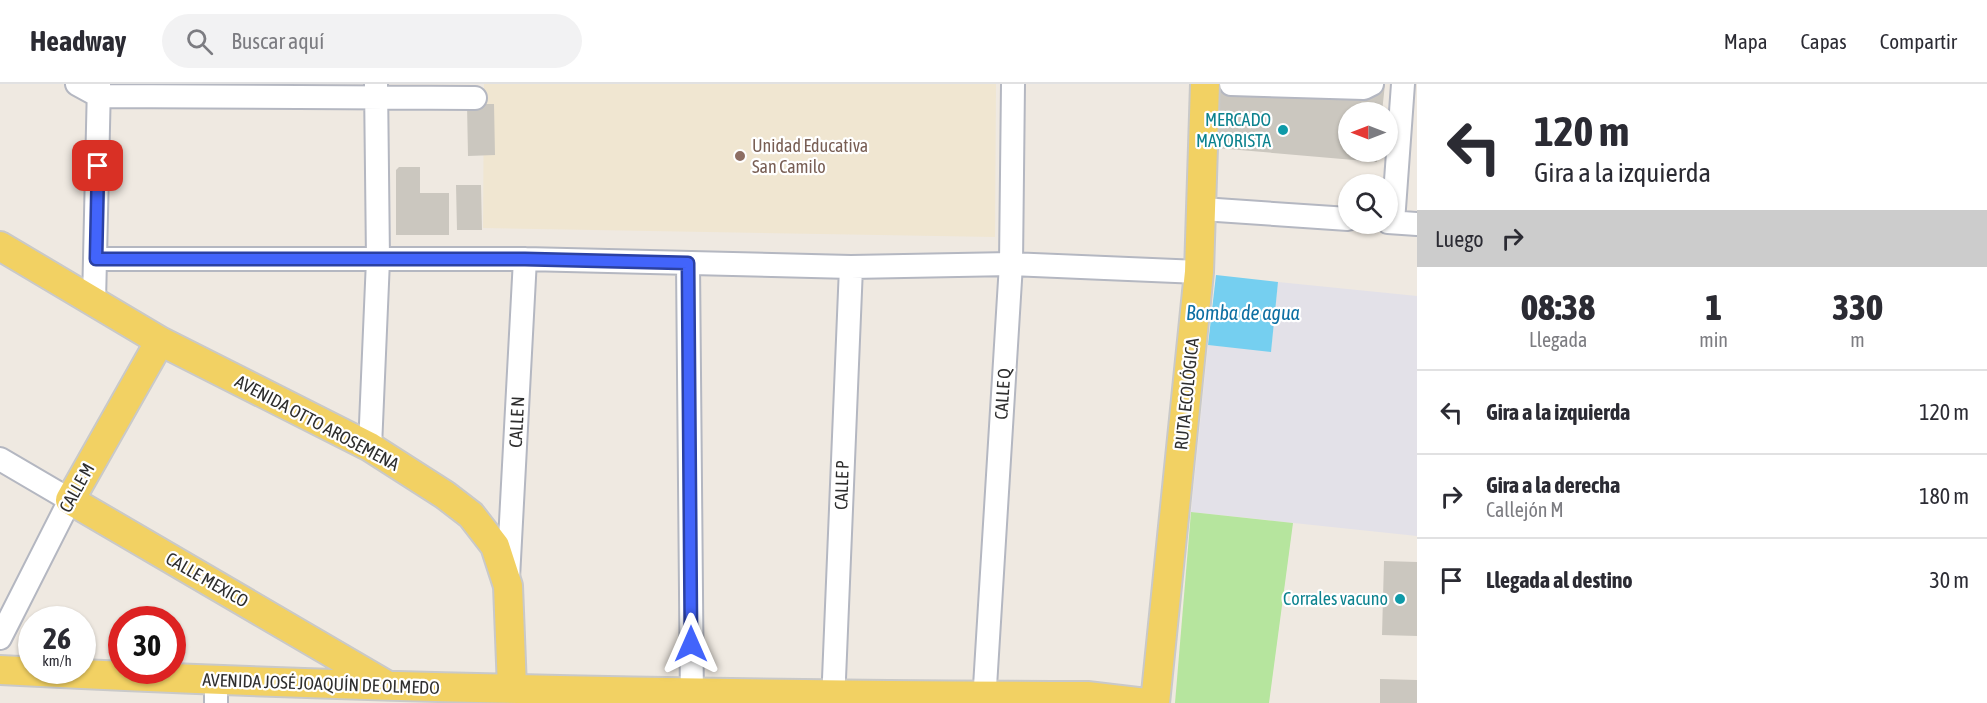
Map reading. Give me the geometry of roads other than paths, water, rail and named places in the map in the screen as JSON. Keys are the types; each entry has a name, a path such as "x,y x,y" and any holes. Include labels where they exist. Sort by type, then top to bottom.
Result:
{"main road":[{"name":"RUTA ECOLÓGICA","path":"1155,703 1199,272 1205,84"},
{"name":"AVENIDA OTTO AROSEMENA","path":"0,246 160,341 370,447 471,515 495,546 508,586 512,688"},
{"name":"CALLE M","path":"70,500 160,341"},
{"name":"CALLE MEXICO","path":"70,500 389,686 411,703"},
{"name":"AVENIDA JOSÉ JOAQUÍN DE OLMEDO","path":"0,670 216,692 389,686 512,688 692,697 984,699 1087,696 1146,703"}],"street":[{"path":"76,84 99,90 376,92 475,98"},
{"name":"CALLE Q","path":"984,699 1011,264 1013,84"},
{"path":"1231,84 1364,88 1372,84"},
{"path":"94,302 99,90"},
{"path":"1396,174 1407,90"},
{"path":"370,447 378,260 376,92"},
{"path":"1202,209 1338,218"},
{"path":"1398,223 1417,224"},
{"path":"96,259 525,259 851,267 1011,264 1199,272"},
{"name":"CALLE N","path":"508,586 525,259"},
{"path":"688,263 692,697"},
{"name":"CALLE P","path":"833,698 851,267"},
{"name":"CALLE MEXICO","path":"0,459 70,500"},
{"name":"CALLE M","path":"0,638 70,500"}],"water":[{"name":"Bomba de agua","path":"1216,275 1278,282 1271,352 1208,345"}],"place":[{"name":"MERCADO MAYORISTA","path":"1283,130"},
{"name":"Unidad Educativa San Camilo","path":"740,156"},
{"name":"Corrales vacuno","path":"1400,599"}]}
